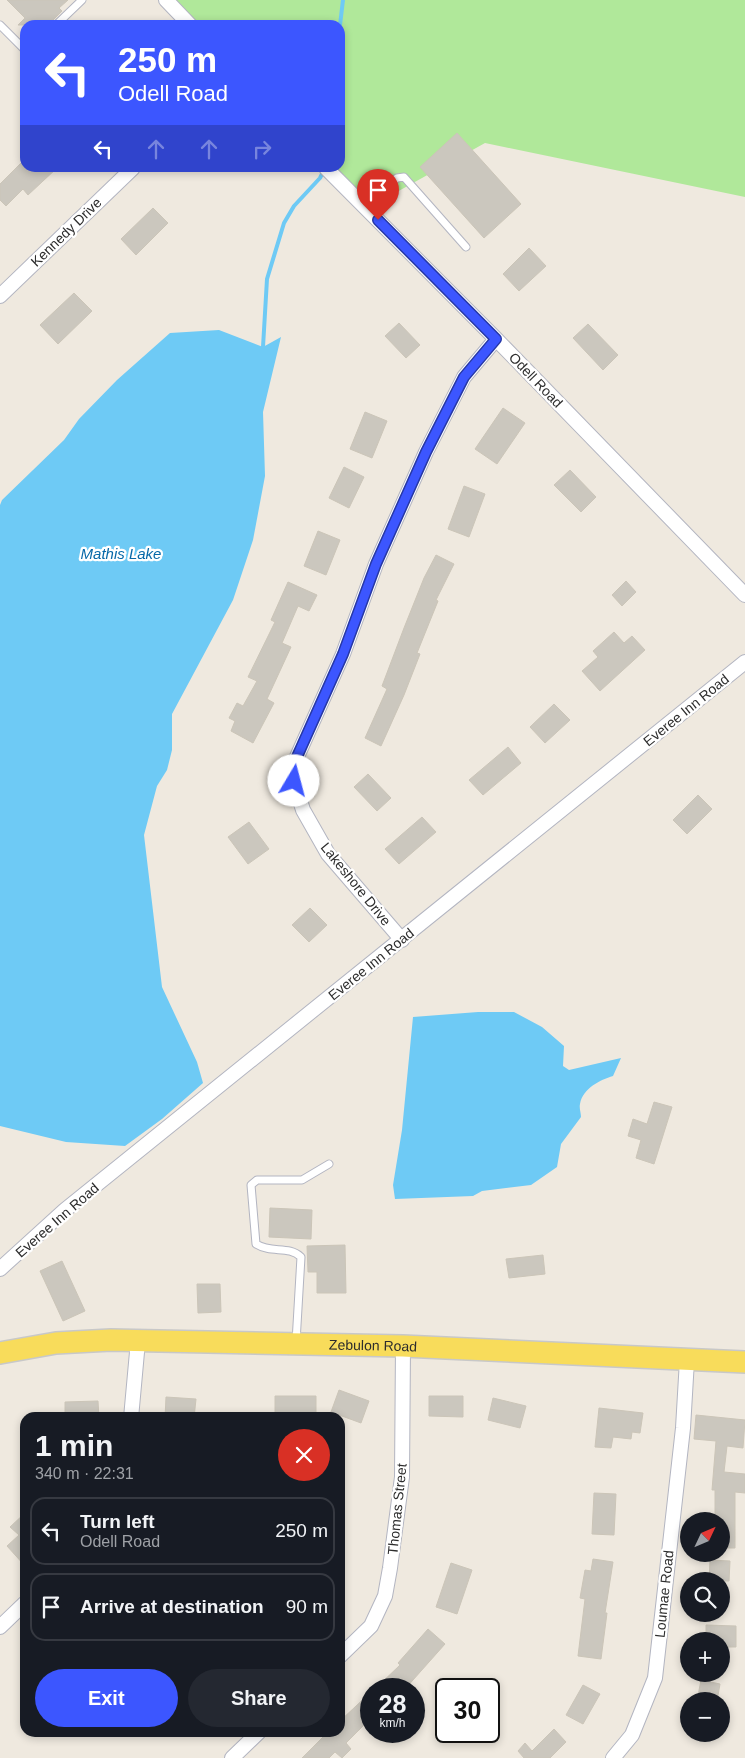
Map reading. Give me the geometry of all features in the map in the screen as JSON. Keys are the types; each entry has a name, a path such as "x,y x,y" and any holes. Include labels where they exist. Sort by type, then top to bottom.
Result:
{"main road":[{"name":"Zebulon Road","path":"0,1353 56,1343 101,1340 403,1346 745,1362"}],"street":[{"path":"166,0 185,20"},
{"name":"Kennedy Drive","path":"0,296 128,172"},
{"name":"Odell Road","path":"330,172 745,595"},
{"name":"Lakeshore Drive","path":"402,940 328,854 302,810 294,781 296,759 343,654 376,564 426,452 464,377 496,339"},
{"name":"Everee Inn Road","path":"0,1270 65,1210 745,662"},
{"path":"131,1412 138,1341"},
{"name":"Thomas Street","path":"345,1651 371,1626 385,1596 402,1478 403,1346"},
{"name":"Loumae Road","path":"613,1758 632,1735 655,1678 683,1428 687,1360"},
{"path":"0,1627 20,1608"},
{"path":"232,1758 254,1737"}],"lane":[{"path":"61,20 82,0"},
{"path":"0,26 20,45"},
{"path":"365,206 397,178 404,177 466,247"},
{"path":"296,1345 301,1257 295,1252 265,1249 256,1244 251,1185 257,1180 302,1180 329,1164"}],"green space":[{"path":"172,0 745,0 745,197 485,143 368,208 334,172 345,172 345,20 191,20"}],"water":[{"name":"Mathis Lake","path":"219,330 263,347 281,337 263,412 265,476 253,540 233,600 172,714 172,750 167,770 157,786 144,835 162,987 197,1062 203,1083 162,1119 125,1146 66,1142 0,1126 0,505 2,500 64,440 79,419 117,380 170,333"},
{"path":"478,1012 514,1012 542,1027 564,1046 563,1066 569,1070 621,1058 613,1076 598,1082 588,1089 582,1098 580,1106 581,1117 561,1144 557,1167 531,1185 482,1191 473,1196 395,1199 393,1185 402,1130 413,1017"}],"building":[{"path":"7,0 68,0 59,8 62,11 53,20 23,20 25,18"},
{"path":"457,133 521,204 484,238 420,167"},
{"path":"20,164 20,172 53,172 28,195 23,189 6,206 0,200 0,184"},
{"path":"153,208 168,223 136,255 121,239"},
{"path":"529,248 546,266 519,291 503,274"},
{"path":"74,293 92,311 58,344 40,325"},
{"path":"399,323 420,345 406,358 385,336"},
{"path":"588,324 618,355 603,370 573,338"},
{"path":"503,408 525,423 497,464 475,449"},
{"path":"365,412 387,421 372,458 350,449"},
{"path":"344,467 364,477 349,508 329,498"},
{"path":"570,470 596,497 581,512 554,485"},
{"path":"464,486 485,494 469,537 448,529"},
{"path":"318,531 340,540 326,575 304,566"},
{"path":"436,555 454,564 436,600 438,601 417,653 420,654 381,746 365,738 387,689 382,686 404,628 424,578"},
{"path":"626,581 636,592 622,606 612,595"},
{"path":"288,582 317,595 309,611 298,606 282,643 291,647 267,699 274,703 253,743 231,731 235,721 229,718 237,703 243,706 257,681 248,677 275,622 271,620"},
{"path":"614,632 624,643 632,636 645,650 600,691 582,671 598,657 593,651"},
{"path":"554,704 570,720 545,743 530,727"},
{"path":"508,747 521,763 483,795 469,780"},
{"path":"368,774 391,798 377,811 354,787"},
{"path":"698,795 712,809 687,834 673,820"},
{"path":"422,817 436,832 399,864 385,849"},
{"path":"249,822 269,849 248,864 228,837"},
{"path":"310,908 327,925 309,942 292,925"},
{"path":"654,1102 672,1107 654,1164 636,1158 641,1140 628,1136 633,1119 647,1124"},
{"path":"270,1208 312,1210 311,1239 269,1237"},
{"path":"345,1245 346,1293 317,1293 317,1272 308,1272 307,1246"},
{"path":"543,1255 545,1274 509,1278 506,1259"},
{"path":"62,1261 85,1311 63,1321 40,1271"},
{"path":"197,1284 220,1284 221,1312 198,1313"},
{"path":"339,1390 369,1401 361,1423 345,1417 345,1412 331,1412"},
{"path":"275,1396 316,1396 316,1412 275,1412"},
{"path":"429,1396 463,1396 463,1417 429,1416"},
{"path":"166,1397 196,1399 195,1412 165,1412"},
{"path":"493,1398 526,1406 520,1428 488,1420"},
{"path":"98,1401 99,1412 65,1412 65,1402"},
{"path":"599,1408 643,1413 640,1433 632,1432 631,1439 613,1437 611,1448 595,1447"},
{"path":"696,1415 745,1420 743,1448 727,1446 724,1472 745,1474 745,1493 735,1492 735,1548 730,1548 730,1512 715,1512 715,1490 712,1490 716,1441 694,1439"},
{"path":"594,1493 616,1494 614,1535 592,1534"},
{"path":"20,1518 20,1560 7,1546 19,1535 10,1527"},
{"path":"593,1559 613,1562 605,1613 607,1613 601,1659 578,1656 585,1599 580,1598 585,1570 591,1571"},
{"path":"710,1562 730,1562 729,1572 709,1572"},
{"path":"451,1563 472,1570 457,1614 436,1607"},
{"path":"706,1625 736,1626 736,1647 730,1647 730,1632 706,1632"},
{"path":"428,1629 445,1644 415,1678 386,1678 400,1665 398,1663"},
{"path":"701,1682 720,1684 719,1692 699,1692"},
{"path":"583,1685 600,1694 583,1724 566,1715"},
{"path":"360,1702 360,1729 346,1743 351,1749 342,1758 335,1752 329,1758 302,1758 323,1737 345,1737 345,1716"},
{"path":"554,1729 566,1742 550,1758 524,1758 518,1751 525,1743 532,1751"}],"waterway":[{"path":"341,20 343,0"},
{"path":"263,347 267,279 284,223 294,206 320,178 323,172"}],"route":[{"path":"294,781 296,759 343,654 376,564 426,452 464,377 496,339 378,220"}]}
